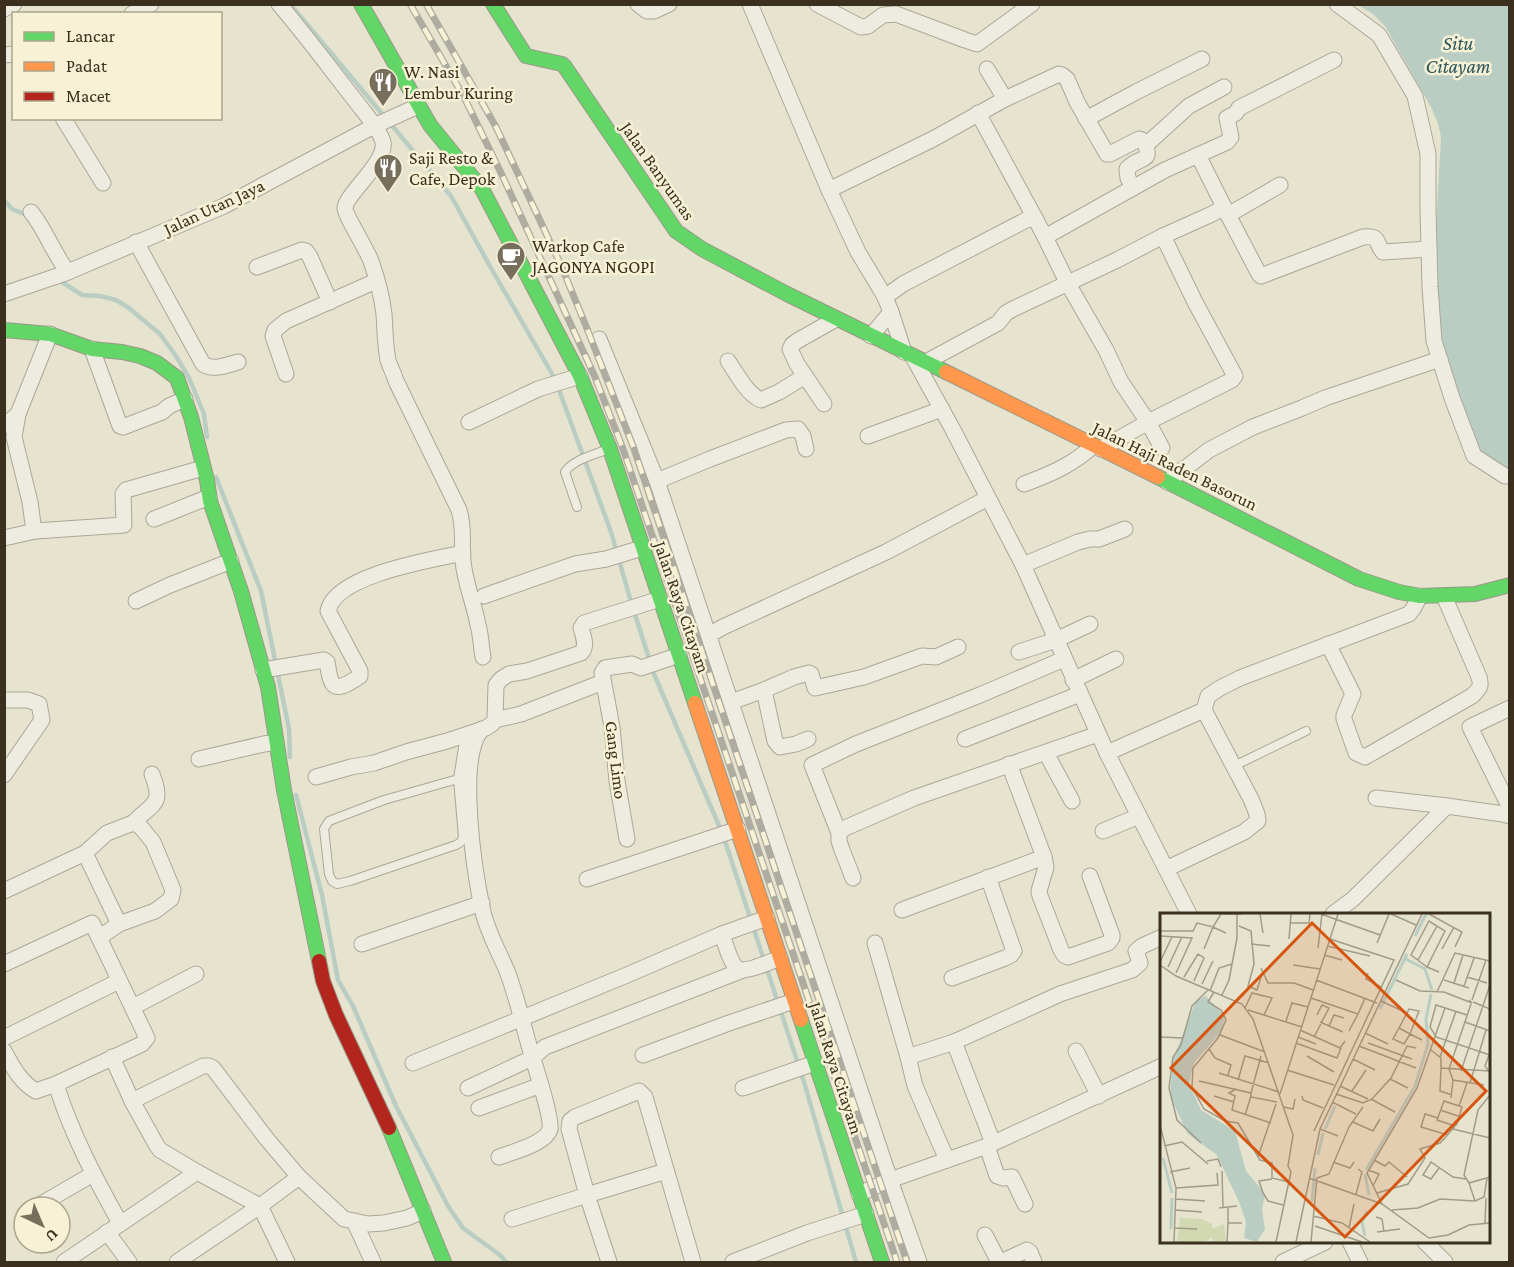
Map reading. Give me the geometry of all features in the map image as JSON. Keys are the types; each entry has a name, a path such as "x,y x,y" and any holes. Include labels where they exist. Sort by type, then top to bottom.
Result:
{"street":[{"path":"4,9 14,4"},
{"path":"136,12 151,4"},
{"path":"279,4 379,124 384,142 382,151 368,176 347,202 345,208 372,262 382,302 388,360 459,510 464,533 463,553 466,579 479,626 483,657"},
{"name":"Jalan Raya Citayam","path":"361,4 411,109 430,125 482,189 610,449 653,601 679,655 731,831 777,959 787,1003 859,1194 860,1216 882,1263"},
{"name":"Jalan Banyumas","path":"493,4 526,56 562,64 565,67 676,231 702,249 836,318"},
{"path":"638,4 647,12 669,4"},
{"path":"750,4 829,190 858,252 885,297 1023,565 1107,753 1188,913"},
{"path":"817,4 861,27 868,26 883,15 896,14 977,44 1032,4"},
{"path":"1337,4 1379,35 1415,96 1428,154 1430,287 1434,341 1474,456 1505,476 1509,476"},
{"path":"1086,119 1202,59"},
{"path":"1045,237 1165,170 1230,140 1227,118 1236,113 1239,108 1334,60"},
{"path":"987,69 1005,99"},
{"path":"829,190 1054,75 1062,75 1067,79 1086,119 1108,154 1138,139 1144,140 1148,157 1137,160 1127,168 1128,178 1133,188"},
{"path":"1146,145 1189,106 1224,87"},
{"name":"Jalan Utan Jaya","path":"4,294 61,274 224,206 411,109"},
{"path":"978,113 1121,382 1148,422 1162,448"},
{"path":"64,120 103,183"},
{"path":"1198,154 1261,276 1363,237 1376,239 1383,252 1429,249"},
{"path":"914,357 998,323 1006,313 1067,282 1117,260 1162,236 1212,214 1226,211 1280,185"},
{"path":"31,212 38,220 61,263 61,274"},
{"path":"885,297 903,284 1028,219 1036,220"},
{"path":"1024,484 1068,465 1097,447 1232,380 1235,376 1162,236"},
{"path":"136,242 203,364 207,367 217,367 238,362"},
{"path":"257,267 302,249 306,250 330,302"},
{"path":"286,374 273,336 275,330 286,321 376,281"},
{"path":"871,336 891,312"},
{"path":"824,404 790,349 792,345 836,318"},
{"name":"Jalan Haji Raden Basorun","path":"836,318 1359,579 1420,596 1475,594 1509,585"},
{"path":"4,330 50,334 78,342 92,349 140,356 157,363 177,378 191,417 209,497 272,669 268,687 276,742 323,981 336,1015 396,1144 444,1263"},
{"path":"35,531 14,437 18,414 50,334"},
{"path":"599,339 657,481 919,1263"},
{"path":"92,349 120,426 123,427 162,412 185,399"},
{"path":"1167,482 1203,454 1253,427 1325,398 1440,358"},
{"path":"728,361 751,393 761,400 805,376"},
{"path":"469,422 538,389 574,378"},
{"path":"868,436 942,409"},
{"path":"4,426 18,414"},
{"path":"657,481 786,430 798,429 803,436 806,449"},
{"path":"4,538 35,531 124,525 122,498 126,490 203,468"},
{"path":"154,519 209,497"},
{"path":"708,635 886,552 988,498"},
{"path":"1023,565 1078,542 1099,539 1125,529"},
{"path":"484,596 575,564 606,559 638,549"},
{"path":"272,669 324,660 327,662 332,684 335,686 341,687 357,679 360,676 360,670 328,610 335,597 365,578 463,553"},
{"path":"136,601 231,561"},
{"path":"1166,869 1244,832 1258,821 1257,814 1234,766 1204,710 1208,696 1220,687 1240,678 1409,614 1420,596"},
{"path":"1328,644 1353,694 1344,715 1345,726 1356,753 1365,757 1472,696 1482,685 1444,596"},
{"path":"495,720 496,686 501,679 509,674 527,671 581,653 585,645 582,625 653,601"},
{"path":"1019,652 1056,640 1090,624"},
{"path":"731,702 809,673 815,688 851,681 922,656 936,657 958,646"},
{"path":"316,777 374,763 482,729 495,720 521,714 603,682 602,673 605,668 632,664 641,668 679,655"},
{"path":"853,878 839,841 839,833 812,765 856,744 980,695 1064,658"},
{"path":"965,739 1077,687 1116,659"},
{"name":"Gang Limo","path":"603,682 609,703 617,781 627,839"},
{"path":"764,690 778,746 796,744 808,739"},
{"path":"4,700 27,700 39,704 42,720 4,775"},
{"path":"1509,708 1470,727 1509,808"},
{"path":"1107,753 1204,710"},
{"path":"482,729 476,735 472,754 468,802 482,903 490,934 522,1018 550,1127 542,1140 499,1157"},
{"path":"839,833 914,798 1098,734"},
{"path":"199,759 276,742"},
{"path":"1046,753 1072,801"},
{"path":"1009,764 1044,857 1046,867 1039,891 1040,896 1061,950 1068,957 1108,942 1112,938 1090,876"},
{"path":"4,891 85,853 107,833 133,823 152,806 157,798 158,792 152,774"},
{"path":"1376,798 1509,816"},
{"path":"1336,913 1353,899 1447,806"},
{"path":"1103,831 1139,816"},
{"path":"100,937 120,924 155,911 171,899 173,890 153,842 140,826 133,823"},
{"path":"586,879 731,831"},
{"path":"85,853 120,924"},
{"path":"902,910 1044,857"},
{"path":"952,978 1005,958 1014,951 988,877"},
{"path":"363,944 482,903"},
{"path":"4,964 92,922 112,909"},
{"path":"413,1063 762,920"},
{"path":"4,1051 15,1072 30,1088 36,1091 142,1044 147,1038 92,922"},
{"path":"726,933 733,964 738,969 749,969"},
{"path":"908,1057 954,1042 1060,994 1132,970 1140,963 1136,951 1160,937"},
{"path":"875,943 915,1086 946,1160"},
{"path":"468,1088 532,1058 545,1047 777,959"},
{"path":"133,1007 196,974"},
{"path":"4,1038 119,981"},
{"path":"643,1055 787,1003"},
{"path":"954,1042 990,1145 998,1176 1003,1178 1010,1176 1014,1179 1025,1204"},
{"path":"1076,1051 1099,1096"},
{"path":"112,1057 132,1101 160,1150 260,1206 287,1263"},
{"path":"743,1088 809,1065"},
{"path":"132,1101 203,1066 209,1066 213,1068 299,1177 344,1219 368,1224 384,1223 407,1218 423,1211"},
{"path":"859,1194 890,1180 990,1145 1160,1066"},
{"path":"56,1084 65,1114 93,1174 129,1263"},
{"path":"479,1108 541,1085"},
{"path":"609,1263 587,1195 569,1129 570,1122 575,1117 639,1091 645,1097 693,1263"},
{"path":"512,1219 666,1171"},
{"path":"64,1263 197,1172"},
{"path":"57,1195 93,1174"},
{"path":"177,1263 299,1177"},
{"path":"733,1263 860,1216"},
{"path":"354,1221 373,1263"},
{"path":"985,1235 1000,1263 1027,1250 1034,1263"},
{"path":"1283,1263 1323,1243"},
{"path":"1350,1243 1360,1263"},
{"path":"1426,1243 1445,1263"},
{"path":"197,1248 204,1263"}],"lane":[{"path":"577,507 565,472 567,468 610,449"},
{"path":"1234,766 1306,732"},
{"path":"458,779 384,800 329,821 324,829 329,874 332,881 337,884 350,881 456,846 461,842 463,837 458,779 465,735"}],"water":[{"name":"Situ Citayam","path":"1358,5 1509,5 1509,470 1481,457 1444,366 1436,291 1436,227 1441,137 1438,124 1432,109 1385,26 1373,14"}],"waterway":[{"path":"290,4 451,196 555,379 611,532 654,674 723,835 804,1082 856,1262"},
{"path":"4,200 12,209 29,216"},
{"path":"59,280 82,295 116,300 160,334 189,378 204,414 207,437"},
{"path":"216,477 261,591 289,729 290,757"},
{"path":"296,795 322,895 338,980 353,1006 396,1106 448,1206 463,1228 506,1262"}],"railway":[{"path":"410,4 464,97 502,175 595,377 623,449 897,1262"},
{"path":"426,4 496,127 560,263 633,446 907,1262"}],"traffic: fast":[{"path":"361,4 430,125 482,189 580,376 610,449 695,703"},
{"path":"493,4 526,56 562,64 565,67 676,231 702,249 787,294 946,372"},
{"path":"4,330 50,334 92,349 140,356 157,363 177,378 191,417 210,501 241,591 268,687 284,790 319,961"},
{"path":"1158,477 1359,579 1399,592 1420,596 1475,594 1510,585"},
{"path":"801,1020 882,1262"},
{"path":"389,1128 444,1262"}],"traffic: slow":[{"path":"946,372 1158,477"},
{"path":"695,703 801,1020"}],"traffic: jam":[{"path":"319,961 323,981 336,1015 389,1128"}],"place":[{"name":"W. Nasi Lembur Kuring","path":"383,108"},
{"name":"Saji Resto & Cafe, Depok","path":"388,194"},
{"name":"Warkop Cafe JAGONYA NGOPI","path":"511,282"}]}
